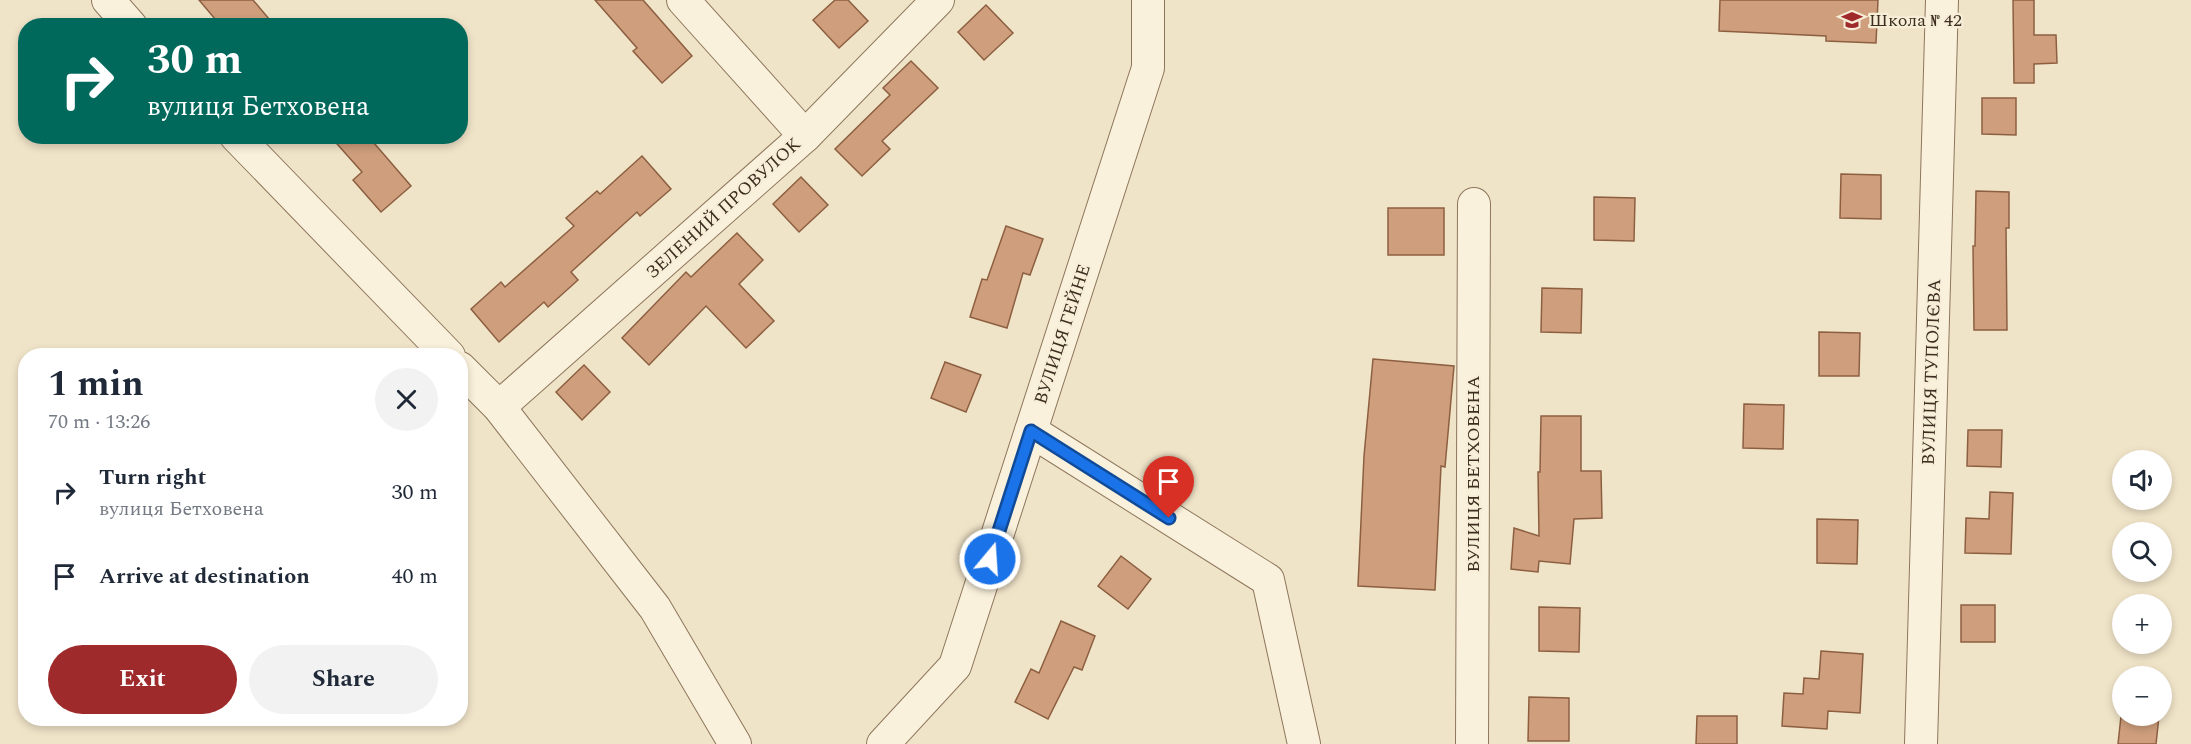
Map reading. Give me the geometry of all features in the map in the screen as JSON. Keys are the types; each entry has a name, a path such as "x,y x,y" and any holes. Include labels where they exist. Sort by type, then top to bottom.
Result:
{"street":[{"path":"108,0 124,18"},
{"path":"683,0 805,136"},
{"name":"ЗЕЛЕНИЙ ПРОВУЛОК","path":"499,407 805,136 938,0"},
{"name":"ВУЛИЦЯ ГЕЙНЕ","path":"883,744 955,666 1148,68 1148,0"},
{"name":"ВУЛИЦЯ ТУПОЛЄВА","path":"1921,744 1942,0"},
{"path":"244,144 441,348"},
{"name":"ВУЛИЦЯ БЕТХОВЕНА","path":"1472,744 1474,204"},
{"path":"468,376 499,407 655,608 735,744"},
{"path":"1031,431 1268,580 1304,744"}],"building":[{"path":"199,0 253,0 268,18 214,18"},
{"path":"595,0 643,0 692,56 662,83 633,51 637,48"},
{"path":"835,0 848,0 868,21 839,48 813,20"},
{"path":"1720,0 1878,0 1876,43 1826,41 1826,36 1719,31"},
{"path":"2013,0 2034,0 2034,35 2056,35 2057,63 2034,64 2034,83 2014,83"},
{"path":"986,5 1013,33 984,60 958,32"},
{"path":"911,61 938,88 882,141 890,149 862,176 835,149 890,95 883,88"},
{"path":"1982,98 2016,98 2016,135 1982,134"},
{"path":"337,144 375,144 411,186 381,212 353,180 362,172"},
{"path":"642,156 671,189 640,216 637,212 571,272 578,280 548,307 544,302 499,342 471,309 501,282 505,287 574,226 566,218 597,191 600,194"},
{"path":"1841,174 1881,175 1881,219 1840,218"},
{"path":"801,177 828,205 799,232 773,204"},
{"path":"1976,191 2009,192 2009,228 2006,228 2007,330 1974,330 1973,246 1975,246"},
{"path":"1594,197 1635,198 1634,241 1594,240"},
{"path":"1388,208 1444,208 1444,255 1388,255"},
{"path":"1006,226 1043,239 1030,275 1023,273 1007,328 970,317 982,279 987,280"},
{"path":"737,233 763,260 739,284 774,321 746,348 706,306 649,365 622,338 686,272 691,277"},
{"path":"1542,288 1582,289 1581,333 1541,332"},
{"path":"1819,332 1860,333 1859,376 1819,376"},
{"path":"1373,359 1454,366 1445,467 1441,466 1435,590 1358,586 1364,456"},
{"path":"945,362 981,375 966,412 931,398"},
{"path":"584,365 610,392 582,420 556,392"},
{"path":"1744,404 1784,405 1783,449 1743,448"},
{"path":"1541,416 1581,416 1581,471 1601,471 1602,518 1574,519 1570,564 1539,561 1538,572 1511,569 1514,528 1539,536 1538,472 1540,472"},
{"path":"1968,430 2002,430 2001,467 1967,466"},
{"path":"1990,492 2013,493 2011,554 1965,553 1966,518 1989,519"},
{"path":"1817,519 1858,520 1857,564 1817,563"},
{"path":"1121,556 1151,579 1128,609 1098,586"},
{"path":"1961,605 1995,605 1995,642 1961,642"},
{"path":"1539,607 1580,608 1579,652 1539,651"},
{"path":"1061,621 1095,636 1082,670 1074,667 1048,719 1015,702 1031,669 1039,673"},
{"path":"1821,651 1863,654 1860,713 1828,711 1827,729 1782,726 1784,693 1803,694 1804,678 1819,679"},
{"path":"1529,697 1569,698 1569,741 1528,741"},
{"path":"1697,716 1737,716 1737,744 1696,744"},
{"path":"2120,726 2158,726 2156,744 2118,744"}],"place":[{"name":"Школа № 42","path":"1852,20"}],"route":[{"path":"990,559 1031,431 1169,518"}]}
